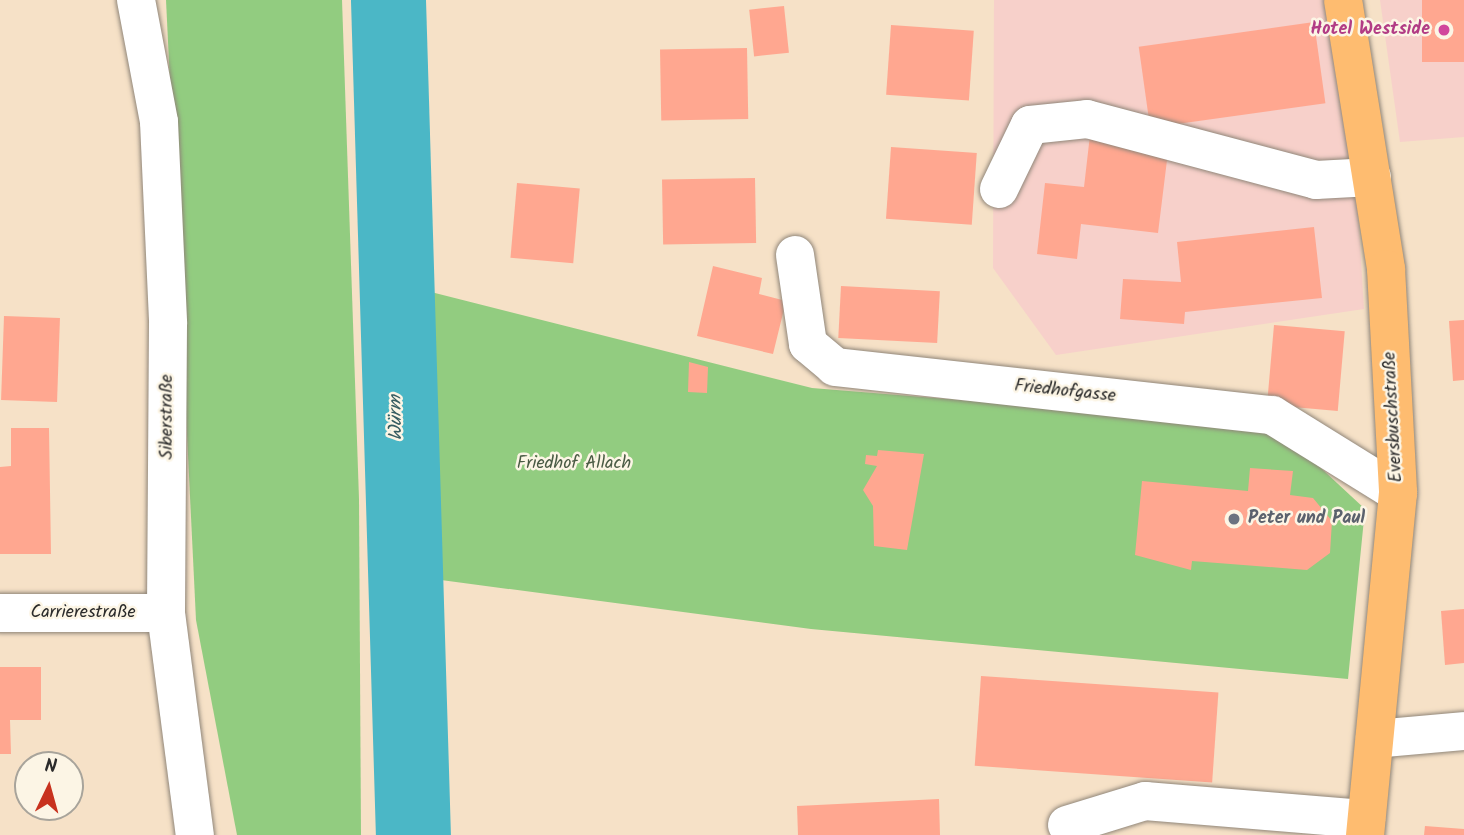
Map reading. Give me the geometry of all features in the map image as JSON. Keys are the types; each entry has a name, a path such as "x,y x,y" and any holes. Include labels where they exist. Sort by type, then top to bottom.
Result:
{"main road":[{"name":"Eversbuschstraße","path":"1343,0 1386,269 1398,493 1366,827"}],"street":[{"name":"Siberstraße","path":"136,0 159,122 163,200 166,613 195,835"},
{"path":"999,189 1030,125 1087,119 1316,180 1372,177"},
{"name":"Friedhofgasse","path":"795,255 807,344 835,367 1272,415 1398,493"},
{"name":"Carrierestraße","path":"0,613 166,613"},
{"path":"1375,739 1464,731"},
{"path":"1067,825 1145,801 1366,827"}],"shaded area":[{"path":"994,0 1328,0 1354,145 1364,309 1056,355 993,268"},
{"path":"1380,0 1464,0 1464,137 1400,142"}],"green space":[{"path":"166,0 342,0 359,499 361,835 237,835 196,620"},
{"name":"Friedhof Allach","path":"431,292 812,388 1256,424 1295,444 1365,509 1348,679 811,629 441,580"}],"building":[{"name":"Hotel Westside","path":"1422,0 1464,0 1464,62 1422,62"},
{"path":"784,6 789,53 754,56 749,10"},
{"path":"1314,22 1325,103 1150,128 1139,47"},
{"path":"891,25 974,31 969,101 886,95"},
{"path":"747,48 748,119 661,121 660,50"},
{"path":"1090,135 1169,144 1158,233 1081,224 1077,259 1037,254 1045,183 1084,187"},
{"path":"891,147 977,153 972,225 886,219"},
{"path":"755,178 756,243 663,245 662,180"},
{"path":"517,183 580,188 573,263 510,258"},
{"path":"1314,227 1322,298 1185,312 1184,324 1120,319 1123,279 1181,282 1177,242"},
{"path":"713,266 762,278 759,294 786,301 773,354 697,336"},
{"path":"841,286 940,291 937,343 838,338"},
{"path":"4,316 60,318 57,402 1,400"},
{"path":"1464,320 1464,380 1453,381 1449,321"},
{"path":"1274,325 1345,331 1338,411 1267,405"},
{"path":"689,362 708,367 707,393 688,392"},
{"path":"11,428 49,428 51,554 0,554 0,467 11,466"},
{"path":"878,450 924,454 907,550 874,546 873,506 863,490 877,466 865,464 866,455 877,456"},
{"name":"Peter und Paul","path":"1250,468 1293,471 1290,495 1313,498 1332,521 1330,553 1307,570 1192,561 1191,570 1135,555 1142,481 1248,491"},
{"path":"1464,609 1464,663 1445,665 1441,611"},
{"path":"0,667 41,667 41,720 10,720 11,754 0,754"},
{"path":"981,676 1218,693 1212,782 975,766"},
{"path":"939,799 940,835 798,835 797,806"},
{"path":"1425,826 1464,829 1464,835 1424,835"}],"waterway":[{"name":"Würm","path":"388,0 413,835"}],"place":[{"name":"Hotel Westside","path":"1444,30"},
{"name":"Peter und Paul","path":"1234,519"}]}
